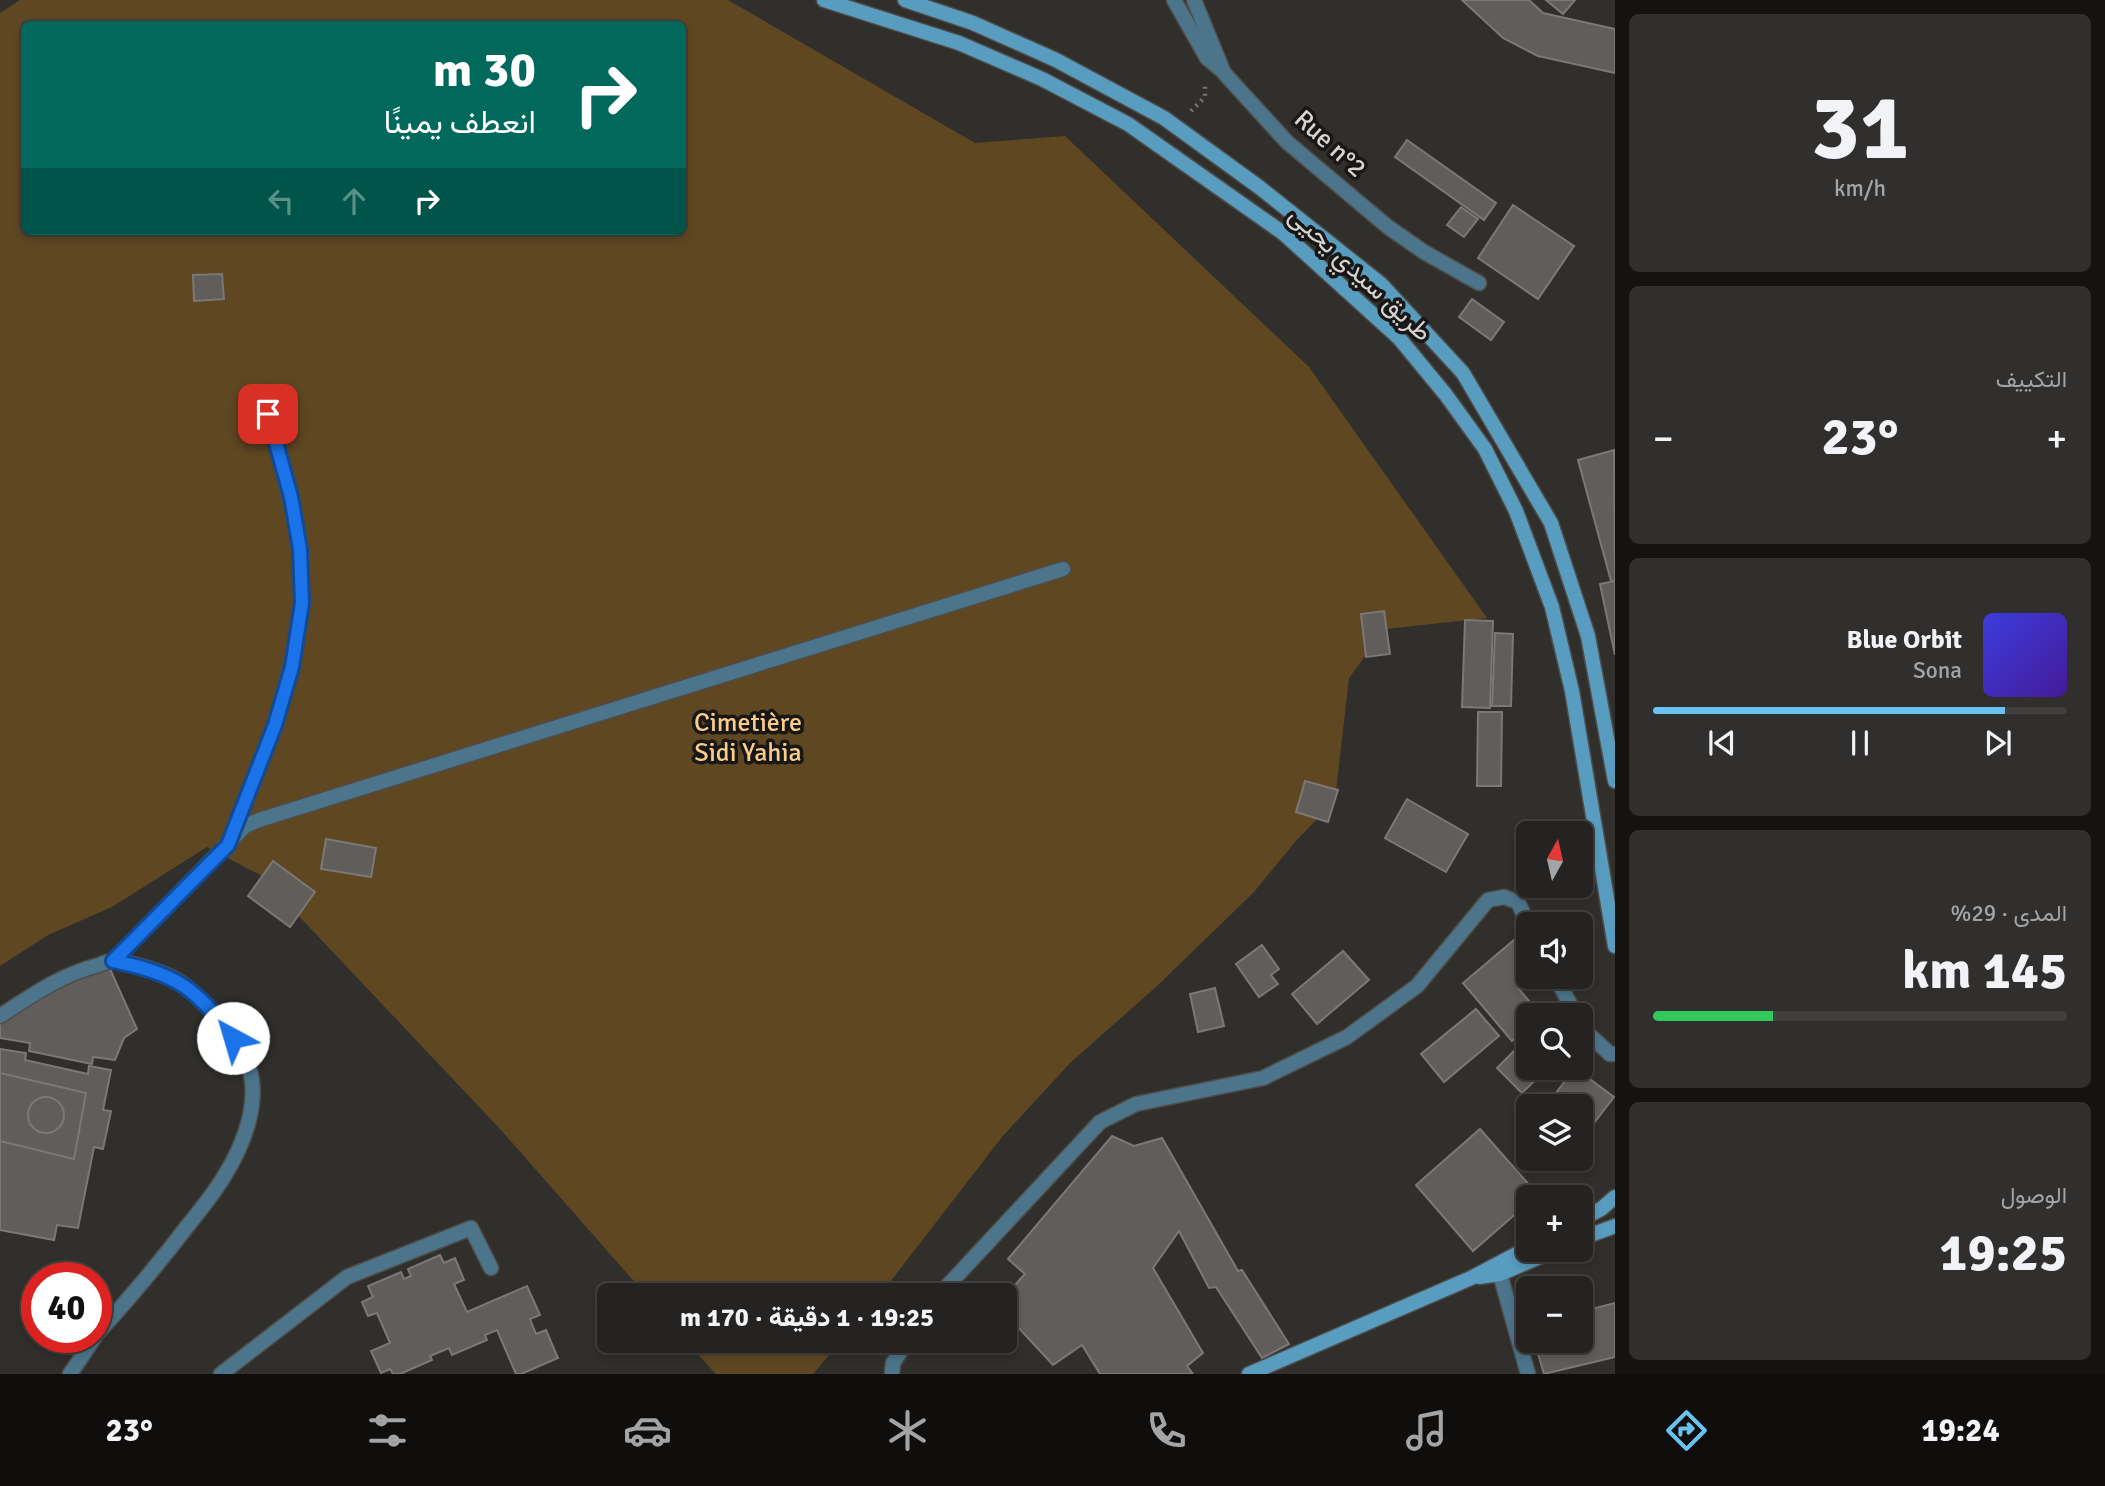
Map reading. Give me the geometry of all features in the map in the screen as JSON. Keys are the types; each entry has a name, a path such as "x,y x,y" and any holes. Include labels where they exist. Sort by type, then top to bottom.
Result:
{"main road":[{"name":"طريق سيدي يحيى","path":"824,0 959,43 1042,79 1128,124 1283,233 1399,338 1446,395 1485,449 1516,511 1552,607 1572,691 1615,946"},
{"name":"طريق سيدي يحيى","path":"905,0 973,23 1056,60 1164,118 1259,187 1381,284 1463,373 1551,523 1588,636 1615,782"},
{"path":"1601,1209 1615,1187"},
{"path":"1593,1213 1615,1197"},
{"path":"1593,1234 1615,1226"},
{"path":"1249,1374 1471,1278 1516,1254"},
{"path":"1471,1278 1500,1274 1528,1262"}],"street":[{"path":"1174,0 1207,58 1224,73"},
{"name":"Rue n°2","path":"1194,0 1224,73 1287,142 1388,227 1424,252 1479,282"},
{"path":"228,845 275,725 292,667 302,603 300,549 291,497 268,414"},
{"path":"113,961 245,826 258,820 1063,569"},
{"path":"950,1283 1100,1122 1136,1104 1263,1079 1348,1037 1418,986 1488,900 1504,897 1518,902 1523,912"},
{"path":"0,1016 41,990 80,970 113,961 144,967 178,981 201,999 241,1050 250,1069 254,1098 236,1158 210,1198 150,1275 112,1318"},
{"path":"1593,1039 1609,1054 1615,1054"},
{"path":"221,1374 347,1277 471,1228 491,1268"},
{"path":"1500,1274 1528,1374"},
{"path":"70,1374 84,1353"},
{"path":"892,1374 892,1363 899,1353"}],"path":[{"path":"1176,127 1205,97 1207,58"}],"green space":[{"name":"Cimetière Sidi Yahia","path":"20,0 728,0 975,143 1065,136 1309,367 1487,618 1385,629 1349,678 1335,800 1295,842 1254,892 1156,987 1070,1063 1002,1137 889,1283 635,1283 501,1130 260,875 207,847 112,907 48,935 0,966 0,13"},
{"path":"697,1353 831,1353 813,1374 716,1374"}],"building":[{"path":"1462,0 1529,0 1543,13 1615,29 1615,73 1538,56 1503,38"},
{"path":"1546,0 1575,0 1563,14"},
{"path":"1407,140 1496,203 1484,220 1395,157"},
{"path":"1513,205 1574,246 1538,299 1478,258"},
{"path":"1461,207 1478,219 1464,237 1447,225"},
{"path":"222,274 224,299 194,301 193,275"},
{"path":"1472,299 1504,322 1491,340 1459,317"},
{"path":"1614,450 1615,581 1611,581 1578,460"},
{"path":"1615,581 1615,655 1600,584"},
{"path":"1384,611 1390,654 1366,657 1361,614"},
{"path":"1465,620 1493,621 1490,708 1462,707"},
{"path":"1495,633 1513,634 1511,706 1492,706"},
{"path":"1478,712 1502,712 1501,786 1477,786"},
{"path":"1305,781 1338,790 1328,822 1296,812"},
{"path":"1407,799 1468,834 1446,872 1385,838"},
{"path":"326,839 376,848 371,877 321,869"},
{"path":"273,861 315,892 290,927 248,896"},
{"path":"1514,940 1516,989 1531,1003 1516,1003 1516,1038 1512,1041 1463,983"},
{"path":"1262,945 1279,969 1271,975 1278,984 1259,997 1236,964"},
{"path":"1343,951 1369,980 1317,1024 1292,994"},
{"path":"110,969 137,1029 124,1038 115,1060 93,1057 92,1064 29,1051 30,1043 0,1038 0,1019 92,970"},
{"path":"1215,988 1224,1026 1198,1032 1190,994"},
{"path":"1476,1009 1499,1036 1444,1082 1421,1054"},
{"path":"0,1049 26,1053 25,1060 88,1074 89,1066 111,1070 103,1110 111,1111 103,1149 94,1147 78,1228 57,1225 54,1240 0,1230"},
{"path":"1516,1049 1516,1080 1536,1080 1522,1093 1497,1068"},
{"path":"0,1073 86,1093 74,1159 0,1141"},
{"path":"1566,1080 1591,1080 1614,1097 1593,1124 1593,1094 1555,1094"},
{"path":"46,1097 58,1103 64,1115 58,1127 46,1133 34,1127 28,1115 34,1103"},
{"path":"1480,1129 1529,1185 1516,1185 1516,1213 1473,1251 1416,1185"},
{"path":"1112,1136 1134,1146 1162,1138 1238,1271 1242,1270 1289,1344 1262,1358 1216,1287 1209,1288 1179,1231 1153,1268 1203,1353 1187,1366 1193,1374 1100,1374 1082,1345 1053,1365 1017,1326 1017,1283 1025,1274 1008,1259"},
{"path":"440,1255 444,1263 455,1258 464,1280 454,1284 467,1312 527,1286 540,1315 530,1319 536,1334 546,1330 558,1358 516,1374 497,1330 485,1335 487,1340 452,1355 449,1348 430,1356 432,1360 400,1374 393,1374 390,1369 381,1373 371,1351 390,1343 377,1313 368,1316 362,1302 373,1297 368,1286 401,1272 404,1279 411,1276 408,1269"},
{"path":"1615,1303 1615,1357 1544,1374 1538,1353 1593,1353 1593,1309"}],"route":[{"path":"233,1038 201,999 178,981 144,967 113,961 228,845 275,725 292,667 302,603 300,549 291,497 268,414"}]}
